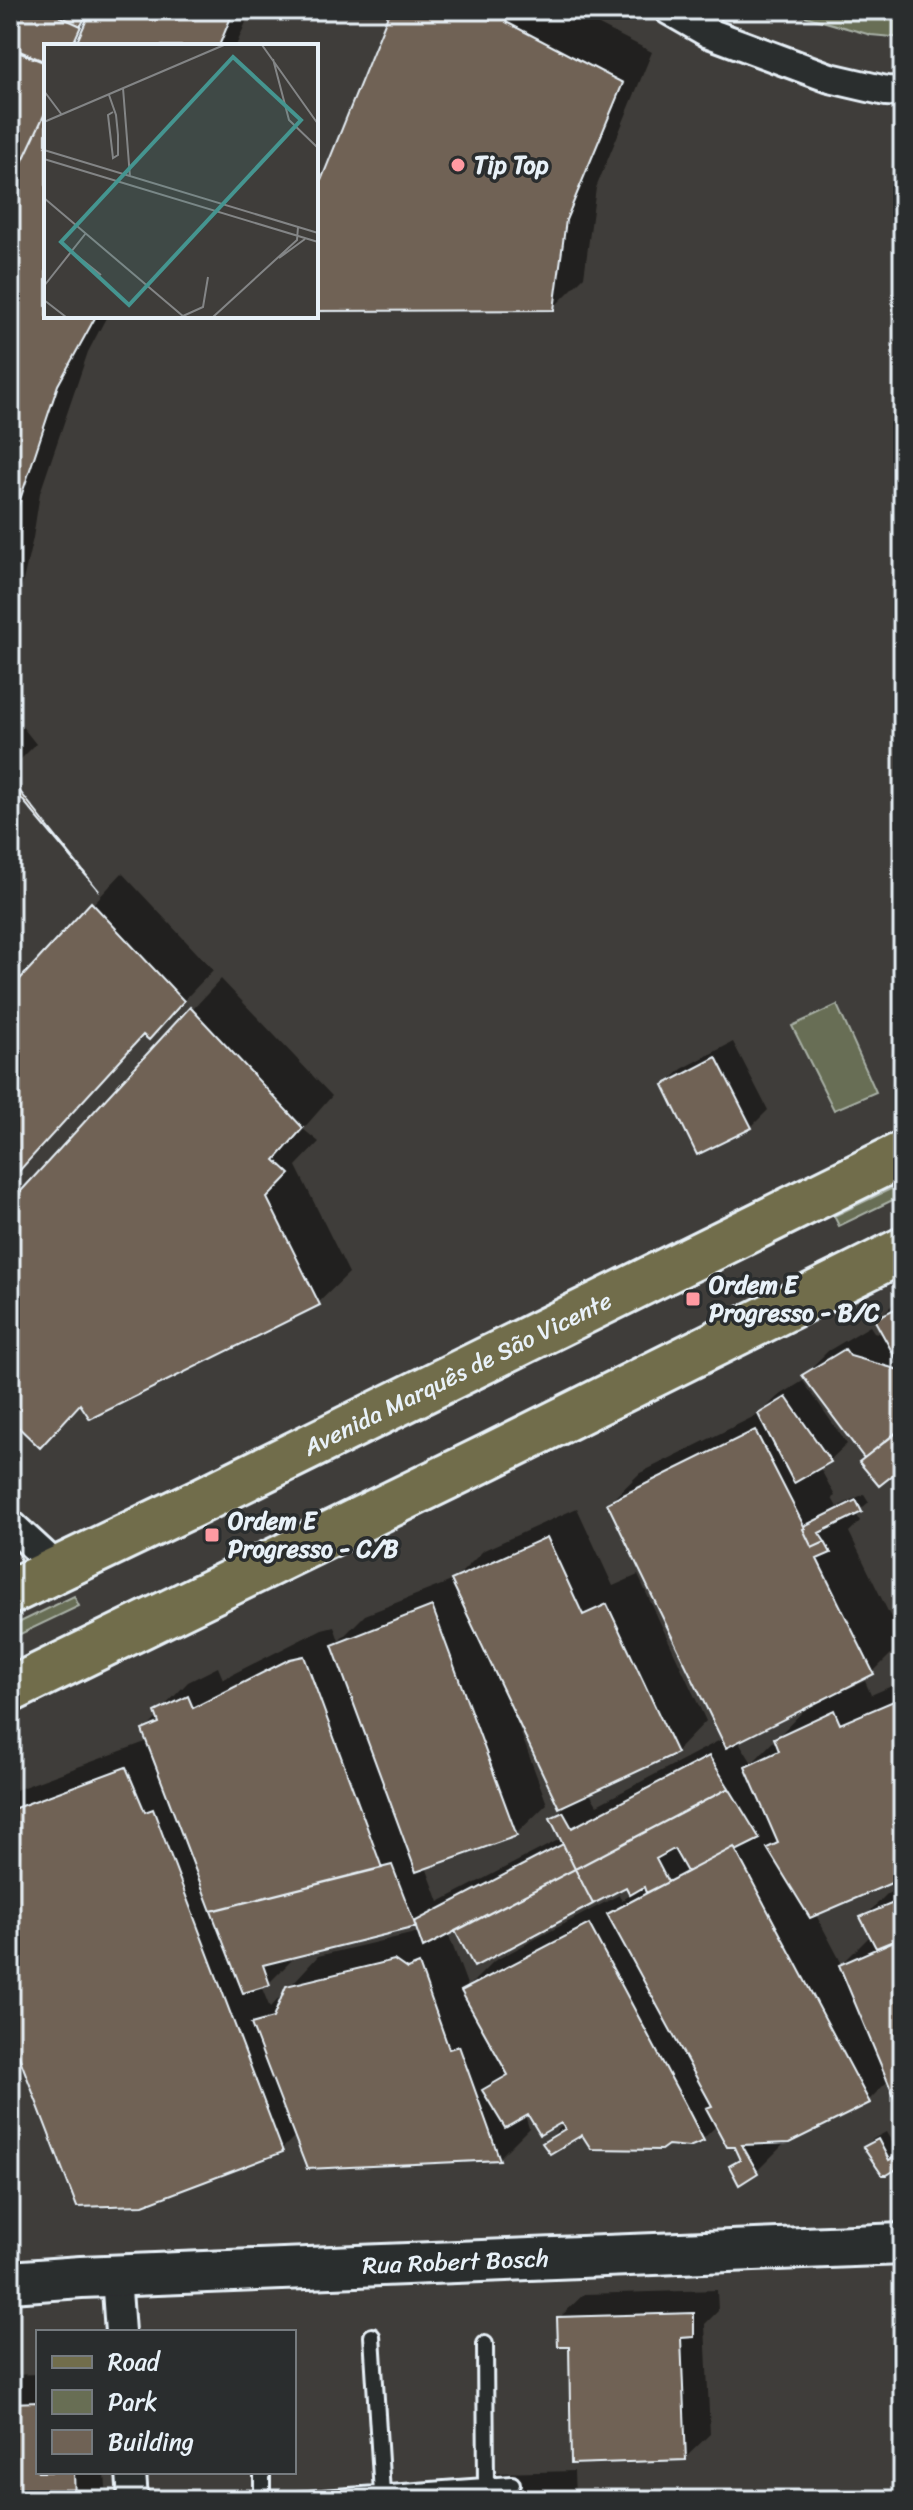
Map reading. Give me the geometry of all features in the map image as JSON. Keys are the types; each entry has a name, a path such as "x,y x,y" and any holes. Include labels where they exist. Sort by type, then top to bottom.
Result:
{"main road":[{"name":"Avenida Marquês de São Vicente","path":"10,1592 903,1154"},
{"path":"10,1690 903,1250"}],"street":[{"path":"669,10 712,22 830,78 903,92"},
{"path":"10,1524 59,1569"},
{"name":"Rua Robert Bosch","path":"10,2282 903,2244"},
{"path":"116,2276 120,2330"},
{"path":"131,2474 133,2500"}],"lane":[{"path":"372,2336 382,2493"},
{"path":"485,2344 486,2486"},
{"path":"262,2474 262,2500"},
{"path":"295,2500 512,2484"}],"green space":[{"path":"783,10 903,10 903,38 871,35"},
{"path":"837,1005 876,1092 834,1110 792,1026"},
{"path":"903,1183 903,1195 839,1226 834,1216"},
{"path":"74,1596 79,1606 10,1639 10,1627"}],"building":[{"path":"10,10 46,10 81,26 73,44 44,44 44,61 10,47"},
{"path":"46,10 88,10 81,26"},
{"path":"91,10 234,10 220,44 76,44"},
{"name":"Tip Top","path":"390,10 511,10 506,22 623,83 566,220 554,310 318,311 318,188"},
{"path":"10,49 44,62 44,115 10,188"},
{"path":"44,115 44,318 95,318 58,385 10,530 10,188"},
{"path":"10,779 99,891 10,785"},
{"path":"91,902 184,1001 149,1040 143,1035 10,1181 10,990"},
{"path":"190,1007 303,1128 275,1160 290,1174 267,1198 320,1305 90,1419 80,1404 40,1448 10,1419 10,1203"},
{"path":"716,1057 752,1128 697,1155 663,1085"},
{"path":"903,1305 903,1365 900,1366 874,1319"},
{"path":"845,1349 850,1356 903,1371 903,1427 864,1458 802,1375"},
{"path":"786,1397 831,1462 794,1483 758,1414"},
{"path":"755,1430 812,1548 825,1542 831,1553 817,1559 874,1674 726,1748 607,1503"},
{"path":"899,1431 903,1436 903,1467 879,1486 859,1462"},
{"path":"856,1500 862,1512 819,1533 825,1542 812,1548 804,1526"},
{"path":"547,1537 583,1615 607,1604 677,1753 559,1808 451,1580"},
{"path":"432,1606 517,1836 416,1872 332,1645"},
{"path":"304,1656 382,1868 211,1911 142,1730 159,1723 155,1712 188,1696 193,1708 290,1659"},
{"path":"903,1697 903,1878 810,1918 767,1848 778,1843 745,1767 779,1751 774,1738 834,1710 840,1724"},
{"path":"709,1756 729,1788 575,1869 550,1818 563,1812 572,1828"},
{"path":"126,1767 145,1812 153,1809 283,2152 143,2205 77,2207 10,2033 10,1810"},
{"path":"729,1788 760,1839 736,1851 734,1847 687,1872 674,1849 656,1859 668,1882 646,1893 644,1887 630,1895 626,1887 593,1904 575,1869"},
{"path":"563,1844 575,1869 423,1948 414,1922"},
{"path":"734,1847 870,2103 789,2143 742,2145 758,2173 739,2185 729,2166 740,2160 734,2147 727,2147 706,2108 712,2106 607,1914"},
{"path":"392,1865 416,1927 263,1965 270,1985 243,1993 211,1911"},
{"path":"575,1869 593,1904 474,1967 455,1931"},
{"path":"903,1899 903,1937 876,1948 860,1917"},
{"path":"589,1924 704,2141 689,2147 668,2145 661,2150 591,2149 582,2135 550,2154 542,2143 565,2129 561,2123 540,2135 528,2115 505,2128 482,2090 508,2075 461,1991"},
{"path":"903,1937 903,2118 839,1965"},
{"path":"394,1960 407,1969 419,1964 449,2049 459,2046 500,2160 307,2169 251,2024 273,2018 286,1986"},
{"path":"878,2139 889,2160 903,2152 903,2165 887,2175 882,2175 863,2147"},
{"path":"694,2313 694,2337 681,2338 686,2460 571,2464 569,2346 558,2346 557,2317"},
{"path":"36,2402 36,2474 74,2474 75,2500 10,2500 10,2403"}],"place":[{"name":"Tip Top","path":"458,165"},
{"name":"Ordem E Progresso - B/C","path":"693,1299"},
{"name":"Ordem E Progresso - C/B","path":"212,1535"}]}
